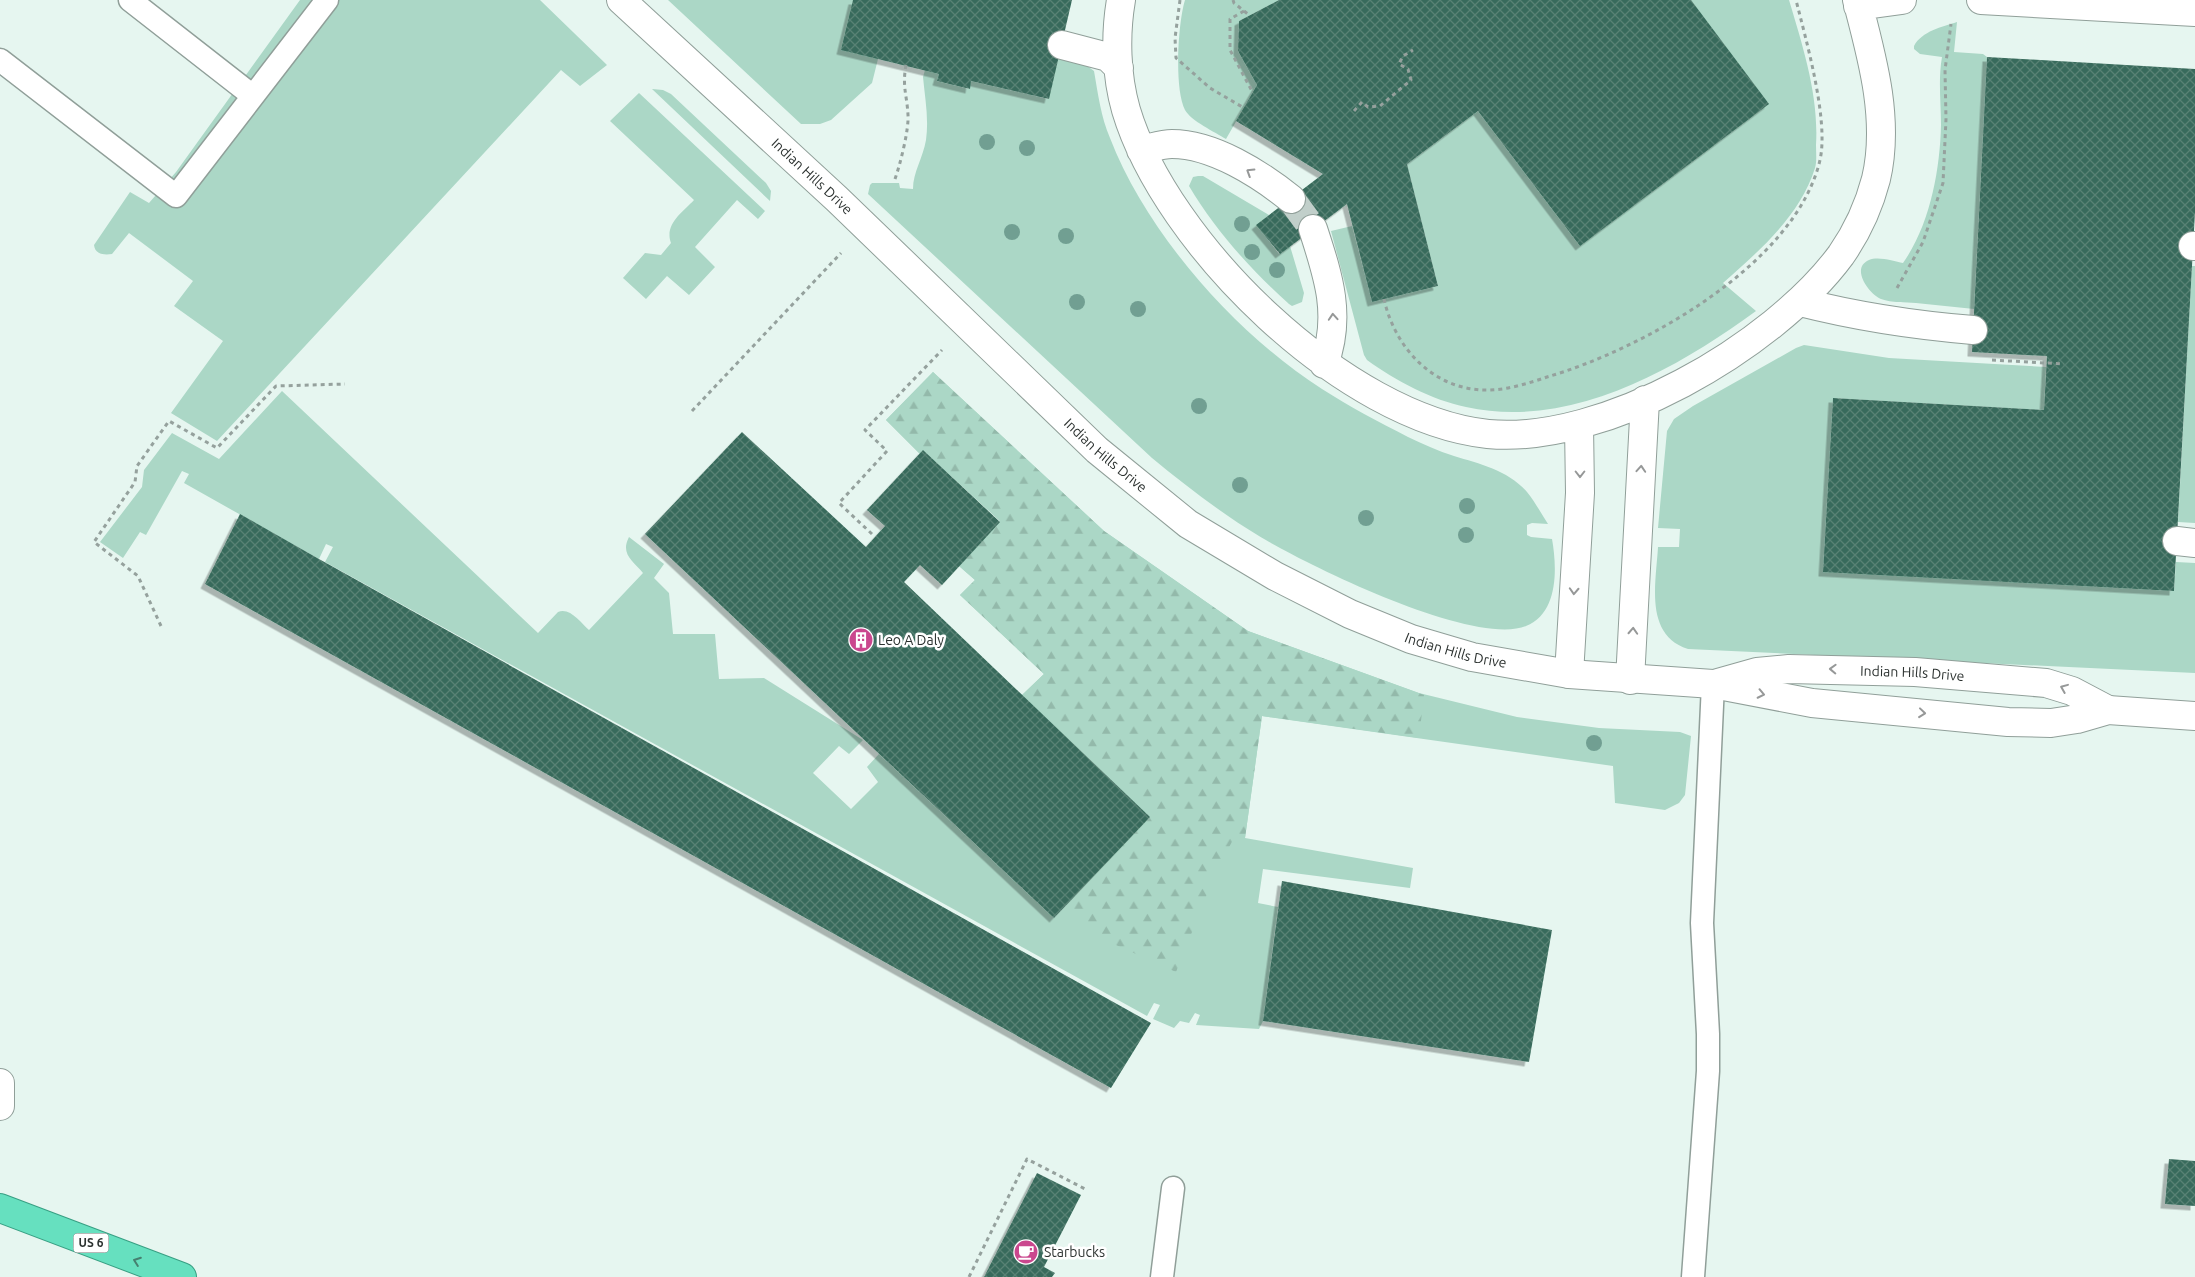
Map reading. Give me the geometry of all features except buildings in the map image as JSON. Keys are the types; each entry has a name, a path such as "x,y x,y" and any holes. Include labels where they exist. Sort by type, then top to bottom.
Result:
{"highway":[{"name":"US 6","path":"0,1208 182,1277"}],"street":[{"name":"Indian Hills Drive","path":"621,0 832,194 1097,450 1188,524 1275,576 1350,614 1438,648 1472,657 1569,674 1630,680 1713,684 1812,703 2008,722 2051,723 2077,719 2108,710 2195,716"},
{"path":"1120,0 1117,41 1119,68 1124,103 1141,150 1173,204 1198,241 1225,273 1272,321 1324,364 1371,392 1442,424 1469,431 1523,435 1579,425 1645,400 1717,363 1769,327 1800,302 1827,272 1849,243 1863,217 1877,173 1880,154 1881,115 1876,82 1857,3 1902,0"},
{"path":"1981,0 2096,3 2195,12"},
{"path":"1062,45 1108,57 1119,68"},
{"path":"1141,150 1170,144 1190,144 1213,152 1242,166 1291,199"},
{"path":"1313,229 1326,269 1334,321 1330,347 1324,364"},
{"path":"1800,302 1894,322 1973,330"},
{"path":"1630,680 1645,400"},
{"path":"1569,674 1580,493 1579,425"},
{"name":"Indian Hills Drive","path":"1713,684 1772,670 1806,668 1915,672 2046,683 2061,686 2108,710"},
{"path":"0,1083 0,1106"}],"lane":[{"path":"130,0 253,96"},
{"path":"0,60 176,196 327,0"},
{"path":"1693,1277 1708,1071 1702,923 1713,684"},
{"path":"1162,1277 1172,1188"}],"path":[{"path":"1180,0 1175,38 1176,58 1210,88 1244,108"},
{"path":"1233,0 1250,16"},
{"path":"1384,299 1388,318 1399,339 1428,372 1466,388 1489,391 1520,385 1582,366 1625,346 1706,301 1724,288 1782,231 1803,205 1821,157 1821,127 1817,93 1796,0"},
{"path":"1244,11 1230,19 1230,50 1253,93"},
{"path":"1894,291 1923,242 1943,183 1946,119 1945,70 1951,24"},
{"path":"1354,111 1362,102 1368,107 1380,106 1411,80 1408,69 1399,64 1403,56 1413,50"},
{"path":"895,179 909,118 903,80 906,66"},
{"path":"692,411 841,253"},
{"path":"872,534 839,503 887,451 865,430 942,350"},
{"path":"160,626 138,576 94,542 135,482 137,466 169,421 217,448 276,386 345,384"},
{"path":"969,1277 1027,1160 1087,1190"}],"green space":[{"path":"300,0 540,0 607,65 580,86 561,70 217,441 171,413 223,341 174,306 193,281 129,233 112,254 98,253 94,245 130,192 149,203 176,172"},
{"path":"668,0 853,0 878,59 872,83 831,120 820,124 801,124"},
{"path":"1185,0 1279,0 1239,21 1238,51 1257,85 1226,139 1192,118 1185,110 1182,100 1179,87 1178,56 1180,24"},
{"path":"1691,0 1789,0 1809,72 1815,108 1815,168 1799,202 1777,232 1723,283 1756,311 1691,354 1620,390 1582,402 1544,410 1505,412 1453,404 1415,389 1367,360 1364,355 1331,231 1352,226 1372,302 1438,286 1407,164 1478,111 1580,246"},
{"path":"1957,22 1954,52 1983,54 1987,57 1974,309 1894,302 1881,299 1871,292 1861,275 1861,269 1869,260 1877,258 1903,263 1927,215 1936,178 1940,142 1942,57 1920,54 1914,49 1914,46 1927,33"},
{"path":"1058,59 1086,65 1094,71 1107,130 1126,174 1147,210 1171,245 1198,279 1227,311 1258,340 1322,389 1354,408 1425,445 1502,473 1519,484 1527,492 1548,524 1532,523 1527,525 1527,535 1552,539 1554,550 1555,575 1553,588 1545,611 1537,620 1526,626 1502,629 1469,625 1431,614 1351,583 1259,536 1204,499 1152,458 868,194 872,183 899,183 900,188 913,189 913,183 925,147 927,132 923,77 925,70 939,74 937,81 969,89 971,81 1048,99"},
{"path":"652,89 663,90 671,94 766,183 771,191 770,201"},
{"path":"639,93 765,211 758,219 737,200 695,247 715,267 689,295 667,276 646,299 623,278 645,253 661,255 671,243 670,230 672,224 694,200 610,121"},
{"path":"1203,176 1269,215 1257,225 1279,254 1290,246 1304,293 1302,302 1292,306 1289,304 1261,277 1222,234 1189,186 1193,177"},
{"path":"2192,266 2195,266 2195,523 2178,522"},
{"path":"1804,345 1889,358 2046,367 2044,410 1833,398 1823,571 2174,591 2176,562 2195,563 2195,673 1688,649 1674,642 1664,632 1659,620 1655,591 1658,547 1679,547 1680,529 1658,528 1667,431 1674,419 1693,406"},
{"path":"933,372 1104,531 1248,631 1419,693 1517,717 1599,728 1680,732 1691,736 1685,795 1679,803 1665,810 1615,803 1613,766 1262,716 1245,838 1413,868 1410,888 1263,869 1258,903 1278,907 1263,1021 1259,1029 1196,1025 1200,1015 1195,1013 1189,1023 1180,1021 1174,1028 1153,1019 1160,1005 1154,1003 1147,1016 325,562 333,547 326,544 319,559 184,483 189,474 182,471 146,535 140,532 123,558 100,542 142,487 144,470 172,433 219,459 282,391 538,633 558,612 562,611 575,616 589,630 643,573 627,553 626,548 629,537 664,564 654,578 669,593 673,634 715,634 719,679 764,678 863,740 849,754 839,746 813,773 851,809 878,782 867,767 879,754 1054,918 1150,817 1022,695 1044,674 960,595 975,580 959,566 1000,521 923,450 920,454 886,420"},
{"path":"933,372 1104,531 1248,631 1424,695 1419,738 1262,716 1245,838 1233,840 1218,867 1176,972 1087,932 1066,905 1150,817 1022,695 1044,674 960,595 975,580 959,566 1000,521 923,450 920,454 886,420"}],"tunnel":[{"path":"1291,199 1313,229"}],"place":[{"name":"Leo A Daly","path":"861,640"},
{"name":"Starbucks","path":"1026,1252"}]}
